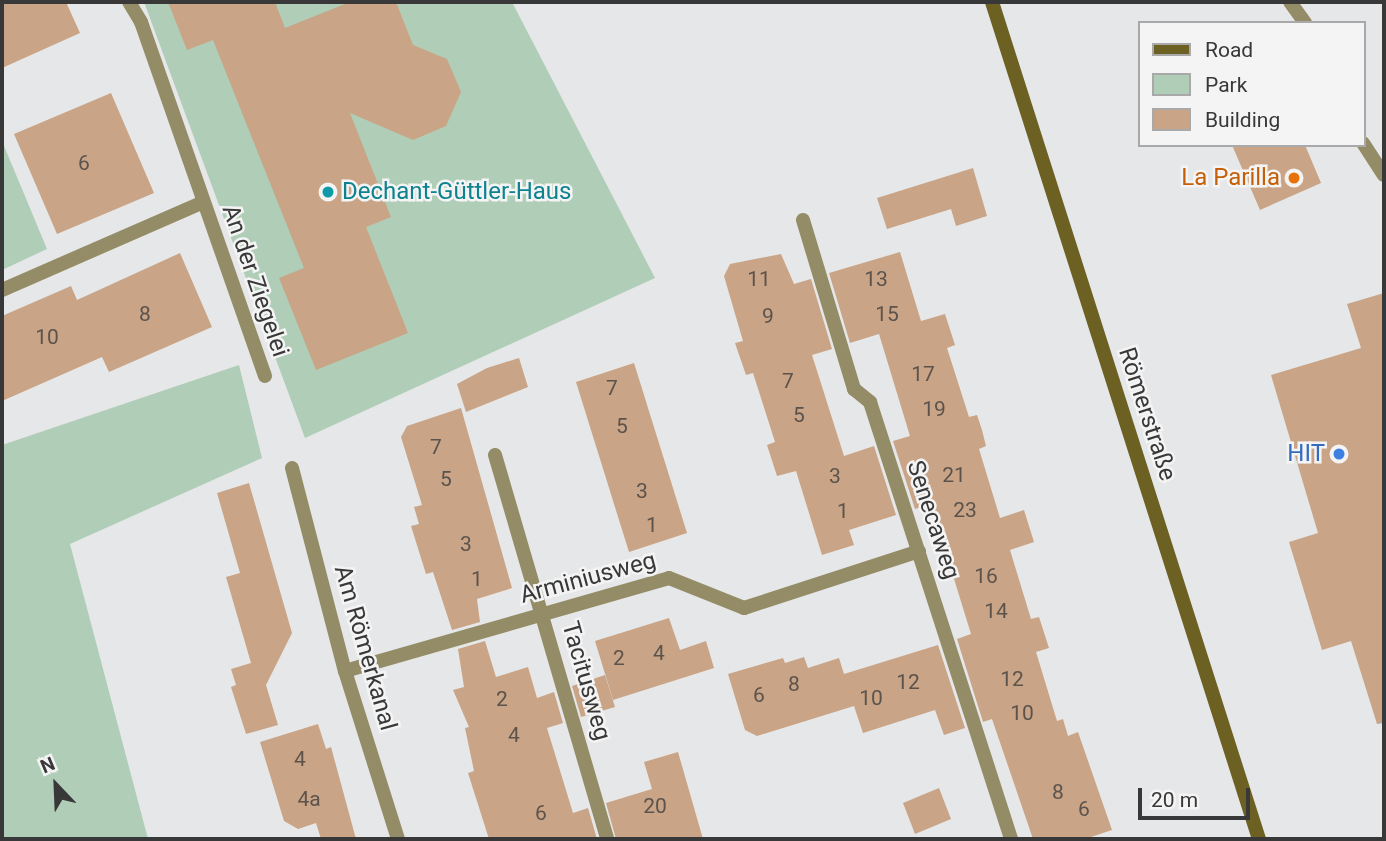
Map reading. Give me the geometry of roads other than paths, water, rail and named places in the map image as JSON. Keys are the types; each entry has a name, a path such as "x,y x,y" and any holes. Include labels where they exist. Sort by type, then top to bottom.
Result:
{"main road":[{"name":"Römerstraße","path":"992,2 1259,839"}],"street":[{"name":"An der Ziegelei","path":"129,2 141,22 265,376"},
{"path":"1290,2 1304,21"},
{"path":"1365,147 1384,175"},
{"name":"An der Ziegelei","path":"2,290 203,202"},
{"name":"Senecaweg","path":"803,220 855,389 870,402 1011,839"},
{"name":"Tacitusweg","path":"495,456 607,839"},
{"name":"Am Römerkanal","path":"292,468 345,671 397,839"},
{"name":"Arminiusweg","path":"345,671 542,612 669,578 744,608 919,551"}],"place":[{"name":"La Parilla","path":"1294,178"},
{"name":"Dechant-Güttler-Haus","path":"328,192"},
{"name":"HIT","path":"1339,454"}]}
